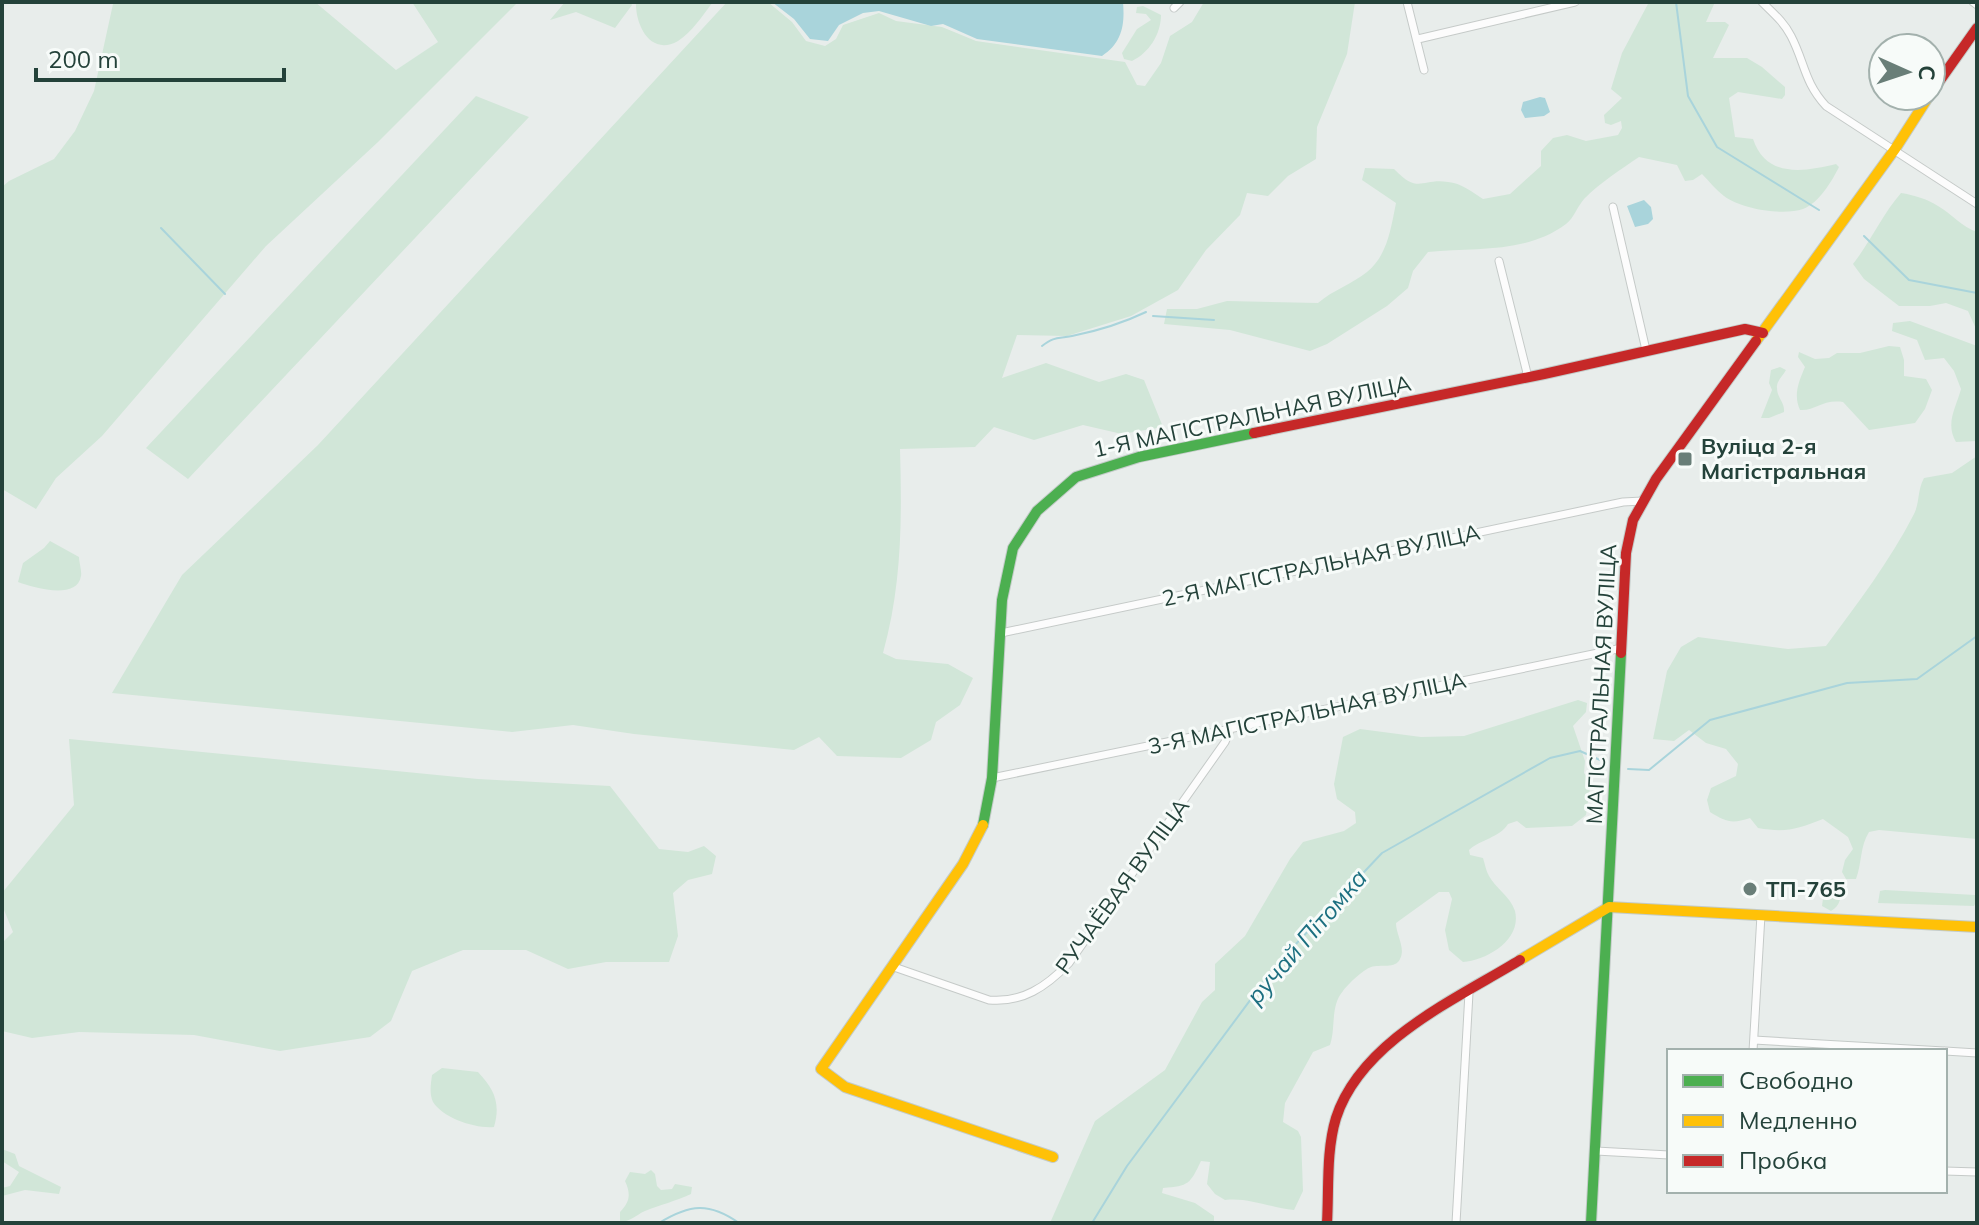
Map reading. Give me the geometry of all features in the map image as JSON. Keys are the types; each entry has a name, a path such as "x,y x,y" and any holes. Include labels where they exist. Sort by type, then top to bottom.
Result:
{"street":[{"path":"1407,2 1424,70"},
{"path":"1418,39 1575,2"},
{"path":"1762,2 1782,21 1812,90 1826,106 1977,204"},
{"name":"МАГІСТРАЛЬНАЯ ВУЛІЦА","path":"1947,70 1977,28"},
{"name":"МАГІСТРАЛЬНАЯ ВУЛІЦА","path":"1591,1223 1626,553 1633,520 1642,501 1919,112"},
{"path":"1613,207 1646,350"},
{"path":"1499,261 1528,377"},
{"name":"1-Я МАГІСТРАЛЬНАЯ ВУЛІЦА","path":"1053,1157 845,1087 821,1069 894,967 963,864 982,829 992,778 1002,600 1013,548 1037,511 1076,477 1139,457 1745,329 1763,333"},
{"name":"2-Я МАГІСТРАЛЬНАЯ ВУЛІЦА","path":"1001,633 1623,502 1642,501"},
{"name":"3-Я МАГІСТРАЛЬНАЯ ВУЛІЦА","path":"992,778 1622,648"},
{"name":"РУЧАЁВАЯ ВУЛІЦА","path":"894,967 972,996 1004,1001 1021,998 1053,981 1069,963 1225,742 1230,730"},
{"path":"1327,1223 1331,1145 1336,1119 1346,1096 1381,1050 1418,1022 1609,907 1977,927"},
{"path":"1753,1049 1761,915"},
{"path":"1456,1223 1469,993"},
{"path":"1754,1040 1909,1049"},
{"path":"1947,1051 1977,1053"},
{"path":"1596,1151 1667,1155"},
{"path":"1947,1171 1977,1172"}],"green space":[{"path":"109,2 315,2 396,70 438,42 412,2 518,2 378,142 266,246 102,436 56,478 36,509 2,489 2,187 54,159 75,131 94,91 113,4"},
{"path":"565,2 630,2 632,5 615,28 576,12 550,20"},
{"path":"636,2 713,2 678,41 659,45 641,28"},
{"path":"727,2 768,2 792,22 806,41 825,46 836,39 843,25 879,13 896,21 942,27 976,41 1125,62 1137,85 1145,86 1161,63 1170,36 1192,22 1204,2 1355,2 1347,54 1317,127 1316,159 1288,176 1268,196 1247,193 1240,215 1206,250 1178,290 1131,316 1067,336 1017,335 1002,378 1046,363 1099,382 1126,374 1144,380 1163,427 1122,434 1083,425 1034,440 994,427 975,447 900,449 899,552 894,602 883,653 896,659 948,664 973,678 960,705 936,722 931,740 901,758 837,756 819,737 794,750 573,725 512,732 112,693 182,575 318,445"},
{"path":"1649,2 1715,2 1706,22 1725,22 1729,25 1713,58 1747,58 1785,87 1782,99 1738,92 1729,98 1735,137 1753,139 1767,160 1787,169 1811,169 1836,164 1839,167 1833,179 1814,202 1795,211 1751,208 1731,201 1702,174 1685,181 1677,165 1639,157 1597,187 1584,199 1569,222 1551,234 1517,245 1428,252 1413,271 1408,288 1387,306 1327,344 1310,351 1230,330 1164,324 1167,309 1197,309 1227,301 1318,303 1367,272 1384,249 1396,203 1362,180 1365,168 1394,169 1402,177 1420,184 1439,181 1453,183 1483,199 1510,194 1541,166 1541,151 1553,138 1567,135 1586,141 1618,135 1622,128 1621,121 1611,125 1605,123 1604,115 1622,98 1611,89 1622,53"},
{"path":"1143,6 1161,15 1159,29 1144,53 1132,61 1124,59 1122,53 1137,29 1151,20 1146,14 1136,13 1137,7"},
{"path":"476,96 529,117 188,479 146,448"},
{"path":"1901,193 1934,204 1977,232 1977,331 1968,311 1946,303 1899,306 1864,279 1853,264"},
{"path":"1910,321 1977,346 1977,441 1956,442 1953,435 1952,416 1961,389 1954,371 1944,358 1925,360 1917,340 1892,331 1893,323"},
{"path":"1889,346 1900,347 1904,376 1926,379 1932,390 1925,409 1915,423 1869,430 1843,402 1800,410 1797,393 1805,367 1798,357 1799,352 1815,359"},
{"path":"1780,367 1786,370 1777,385 1784,412 1761,418 1772,390 1769,383 1771,370"},
{"path":"1977,456 1977,839 1879,830 1869,832 1856,879 1846,879 1842,872 1845,860 1853,849 1848,837 1823,819 1798,828 1776,830 1758,828 1750,818 1729,821 1710,812 1707,800 1711,788 1736,776 1738,764 1726,749 1706,743 1689,730 1674,741 1653,739 1667,671 1681,647 1698,637 1788,649 1826,646 1873,582 1905,531 1916,510 1924,478 1952,473"},
{"path":"50,541 79,557 81,574 78,584 53,590 18,582 23,563"},
{"path":"1578,700 1587,703 1586,712 1573,726 1585,761 1584,773 1591,781 1586,815 1572,826 1526,828 1517,821 1469,850 1470,855 1483,858 1489,876 1513,906 1516,921 1508,939 1492,953 1463,962 1449,950 1445,930 1452,899 1449,892 1439,892 1396,923 1402,950 1398,962 1368,969 1352,981 1339,997 1330,1045 1313,1052 1285,1103 1283,1122 1298,1131 1301,1137 1303,1191 1294,1210 1242,1200 1225,1200 1207,1184 1210,1162 1201,1161 1188,1182 1163,1188 1162,1193 1195,1203 1214,1216 1214,1223 1050,1223 1095,1121 1165,1070 1202,1002 1215,990 1215,964 1245,936 1303,842 1344,831 1356,823 1355,812 1337,799 1334,784 1343,737 1360,729 1421,737 1464,736"},
{"path":"69,739 478,779 610,786 659,849 688,852 704,846 716,856 712,874 688,880 673,893 678,936 669,962 606,962 568,969 526,950 463,950 412,971 391,1021 370,1037 280,1051 194,1035 79,1032 32,1038 2,1031 2,943 13,932 2,905 2,893 74,805"},
{"path":"1829,884 1841,887 1839,903 1831,911 1822,906 1824,891"},
{"path":"1880,891 1975,895 1977,900 1974,906 1878,903"},
{"path":"442,1068 478,1072 484,1078 496,1104 494,1127 460,1121 438,1108 432,1099 431,1081 432,1075"},
{"path":"2,1149 15,1154 19,1166 61,1187 59,1194 25,1190 2,1196 2,1188 10,1186 19,1172 2,1161"},
{"path":"651,1170 661,1190 672,1189 675,1184 692,1187 691,1194 620,1222 620,1212 628,1198 625,1181 630,1172 645,1174"}],"water":[{"path":"772,2 1123,2 1123,18 1118,39 1102,56 977,39 943,24 931,26 879,11 863,13 839,25 828,41 810,39 794,19"},
{"path":"1545,98 1550,112 1544,116 1525,118 1521,110 1523,102"},
{"path":"1644,200 1651,207 1653,219 1648,224 1635,227 1627,206"}],"waterway":[{"path":"1676,2 1688,96 1717,147 1819,210"},
{"path":"161,228 225,294"},
{"path":"1864,236 1909,280 1977,293"},
{"path":"1042,346 1054,339 1100,329 1146,312"},
{"path":"1153,316 1214,320"},
{"name":"ручай Пітомка","path":"1628,769 1649,770 1710,720 1847,683 1917,679 1977,636"},
{"name":"ручай Пітомка","path":"1092,1223 1127,1166 1277,964 1382,853 1550,758 1580,751 1600,760"},
{"name":"ручай Пітомка","path":"659,1223 680,1212 699,1208 718,1211 739,1223"}],"traffic: fast":[{"path":"983,825 992,778 1002,600 1013,548 1037,511 1076,477 1139,457 1254,433"},
{"path":"1591,1223 1621,653"}],"traffic: slow":[{"path":"1756,341 1919,112"},
{"path":"983,825 963,864 821,1069 845,1087 1053,1157"},
{"path":"1520,960 1609,907 1977,927"}],"traffic: jam":[{"path":"1947,70 1977,28"},
{"path":"1254,433 1745,329 1763,333"},
{"path":"1621,653 1626,553 1633,520 1656,479 1756,341"},
{"path":"1327,1223 1329,1157 1336,1118 1348,1091 1366,1066 1413,1025 1520,960"}],"place":[{"name":"Вуліца 2-я Магістральная","path":"1685,459"},
{"name":"ТП-765","path":"1750,889"}]}
